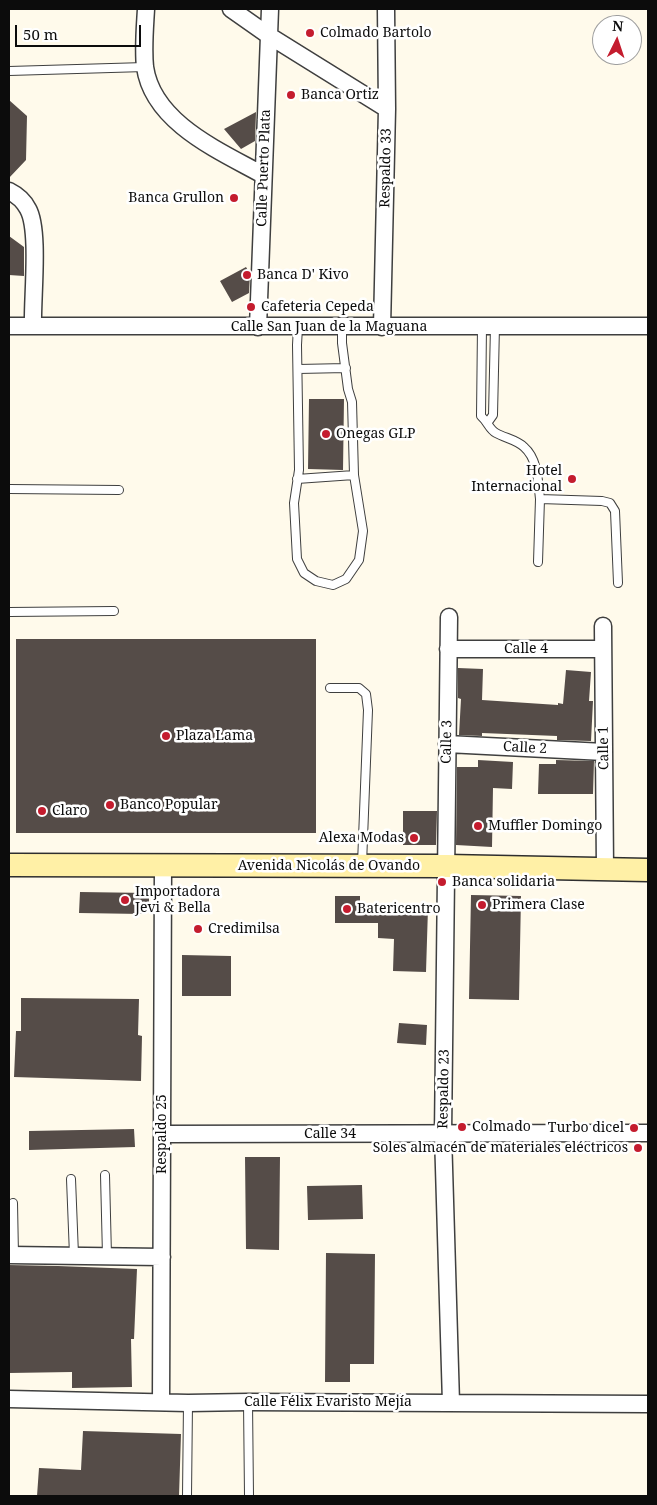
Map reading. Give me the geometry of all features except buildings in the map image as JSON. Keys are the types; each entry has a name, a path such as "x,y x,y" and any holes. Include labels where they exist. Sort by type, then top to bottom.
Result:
{"main road":[{"name":"Avenida Nicolás de Ovando","path":"9,865 447,866 648,870"}],"street":[{"path":"146,9 145,67 150,83 163,109 182,128 263,175"},
{"path":"231,9 268,35 387,109"},
{"name":"Calle Puerto Plata","path":"258,327 270,9"},
{"name":"Respaldo 33","path":"382,327 387,109 386,9"},
{"path":"9,191 17,194 29,210 34,234 33,326"},
{"name":"Calle San Juan de la Maguana","path":"9,326 648,326"},
{"name":"Calle 3","path":"447,866 449,617"},
{"name":"Calle 1","path":"603,626 605,870"},
{"name":"Calle 4","path":"448,649 603,649"},
{"name":"Calle 2","path":"447,744 604,752"},
{"name":"Respaldo 25","path":"161,1402 164,866"},
{"name":"Respaldo 23","path":"447,866 443,1134 451,1403"},
{"name":"Calle 34","path":"162,1134 648,1133"},
{"path":"11,1255 162,1257"},
{"name":"Calle Félix Evaristo Mejía","path":"9,1399 188,1403 648,1404"}],"lane":[{"path":"9,71 145,67"},
{"path":"488,326 480,407 481,416 488,422 490,428 495,433 524,446 533,458 540,499 538,562"},
{"path":"488,326 493,415 488,422"},
{"path":"298,327 298,479 294,503 297,559 304,573 316,581 333,584 346,579 359,560 364,531 354,475 352,402 348,389 342,343 342,327"},
{"path":"298,369 346,368"},
{"path":"298,479 354,475"},
{"path":"9,489 119,490"},
{"path":"540,499 602,500 610,503 615,511 618,582"},
{"path":"9,612 114,611"},
{"path":"330,688 359,688 366,694 368,710 362,866"},
{"path":"105,1175 107,1256"},
{"path":"71,1179 74,1256"},
{"path":"11,1255 13,1203"},
{"path":"248,1402 249,1496"},
{"path":"187,1496 188,1403"}],"place":[{"name":"Colmado Bartolo","path":"310,33"},
{"name":"Banca Ortiz","path":"291,95"},
{"name":"Banca Grullon","path":"234,198"},
{"name":"Banca D' Kivo","path":"247,275"},
{"name":"Cafeteria Cepeda","path":"251,307"},
{"name":"Onegas GLP","path":"326,434"},
{"name":"Hotel Internacional","path":"572,479"},
{"name":"Plaza Lama","path":"166,736"},
{"name":"Banco Popular","path":"110,805"},
{"name":"Claro","path":"42,811"},
{"name":"Muffler Domingo","path":"478,826"},
{"name":"Alexa Modas","path":"414,838"},
{"name":"Banca solidaria","path":"442,882"},
{"name":"Importadora Jevi & Bella","path":"125,900"},
{"name":"Primera Clase","path":"482,905"},
{"name":"Batericentro","path":"347,909"},
{"name":"Credimilsa","path":"198,929"},
{"name":"Colmado","path":"462,1127"},
{"name":"Turbo dicel","path":"634,1128"},
{"name":"Soles almacén de materiales eléctricos","path":"638,1148"}]}
